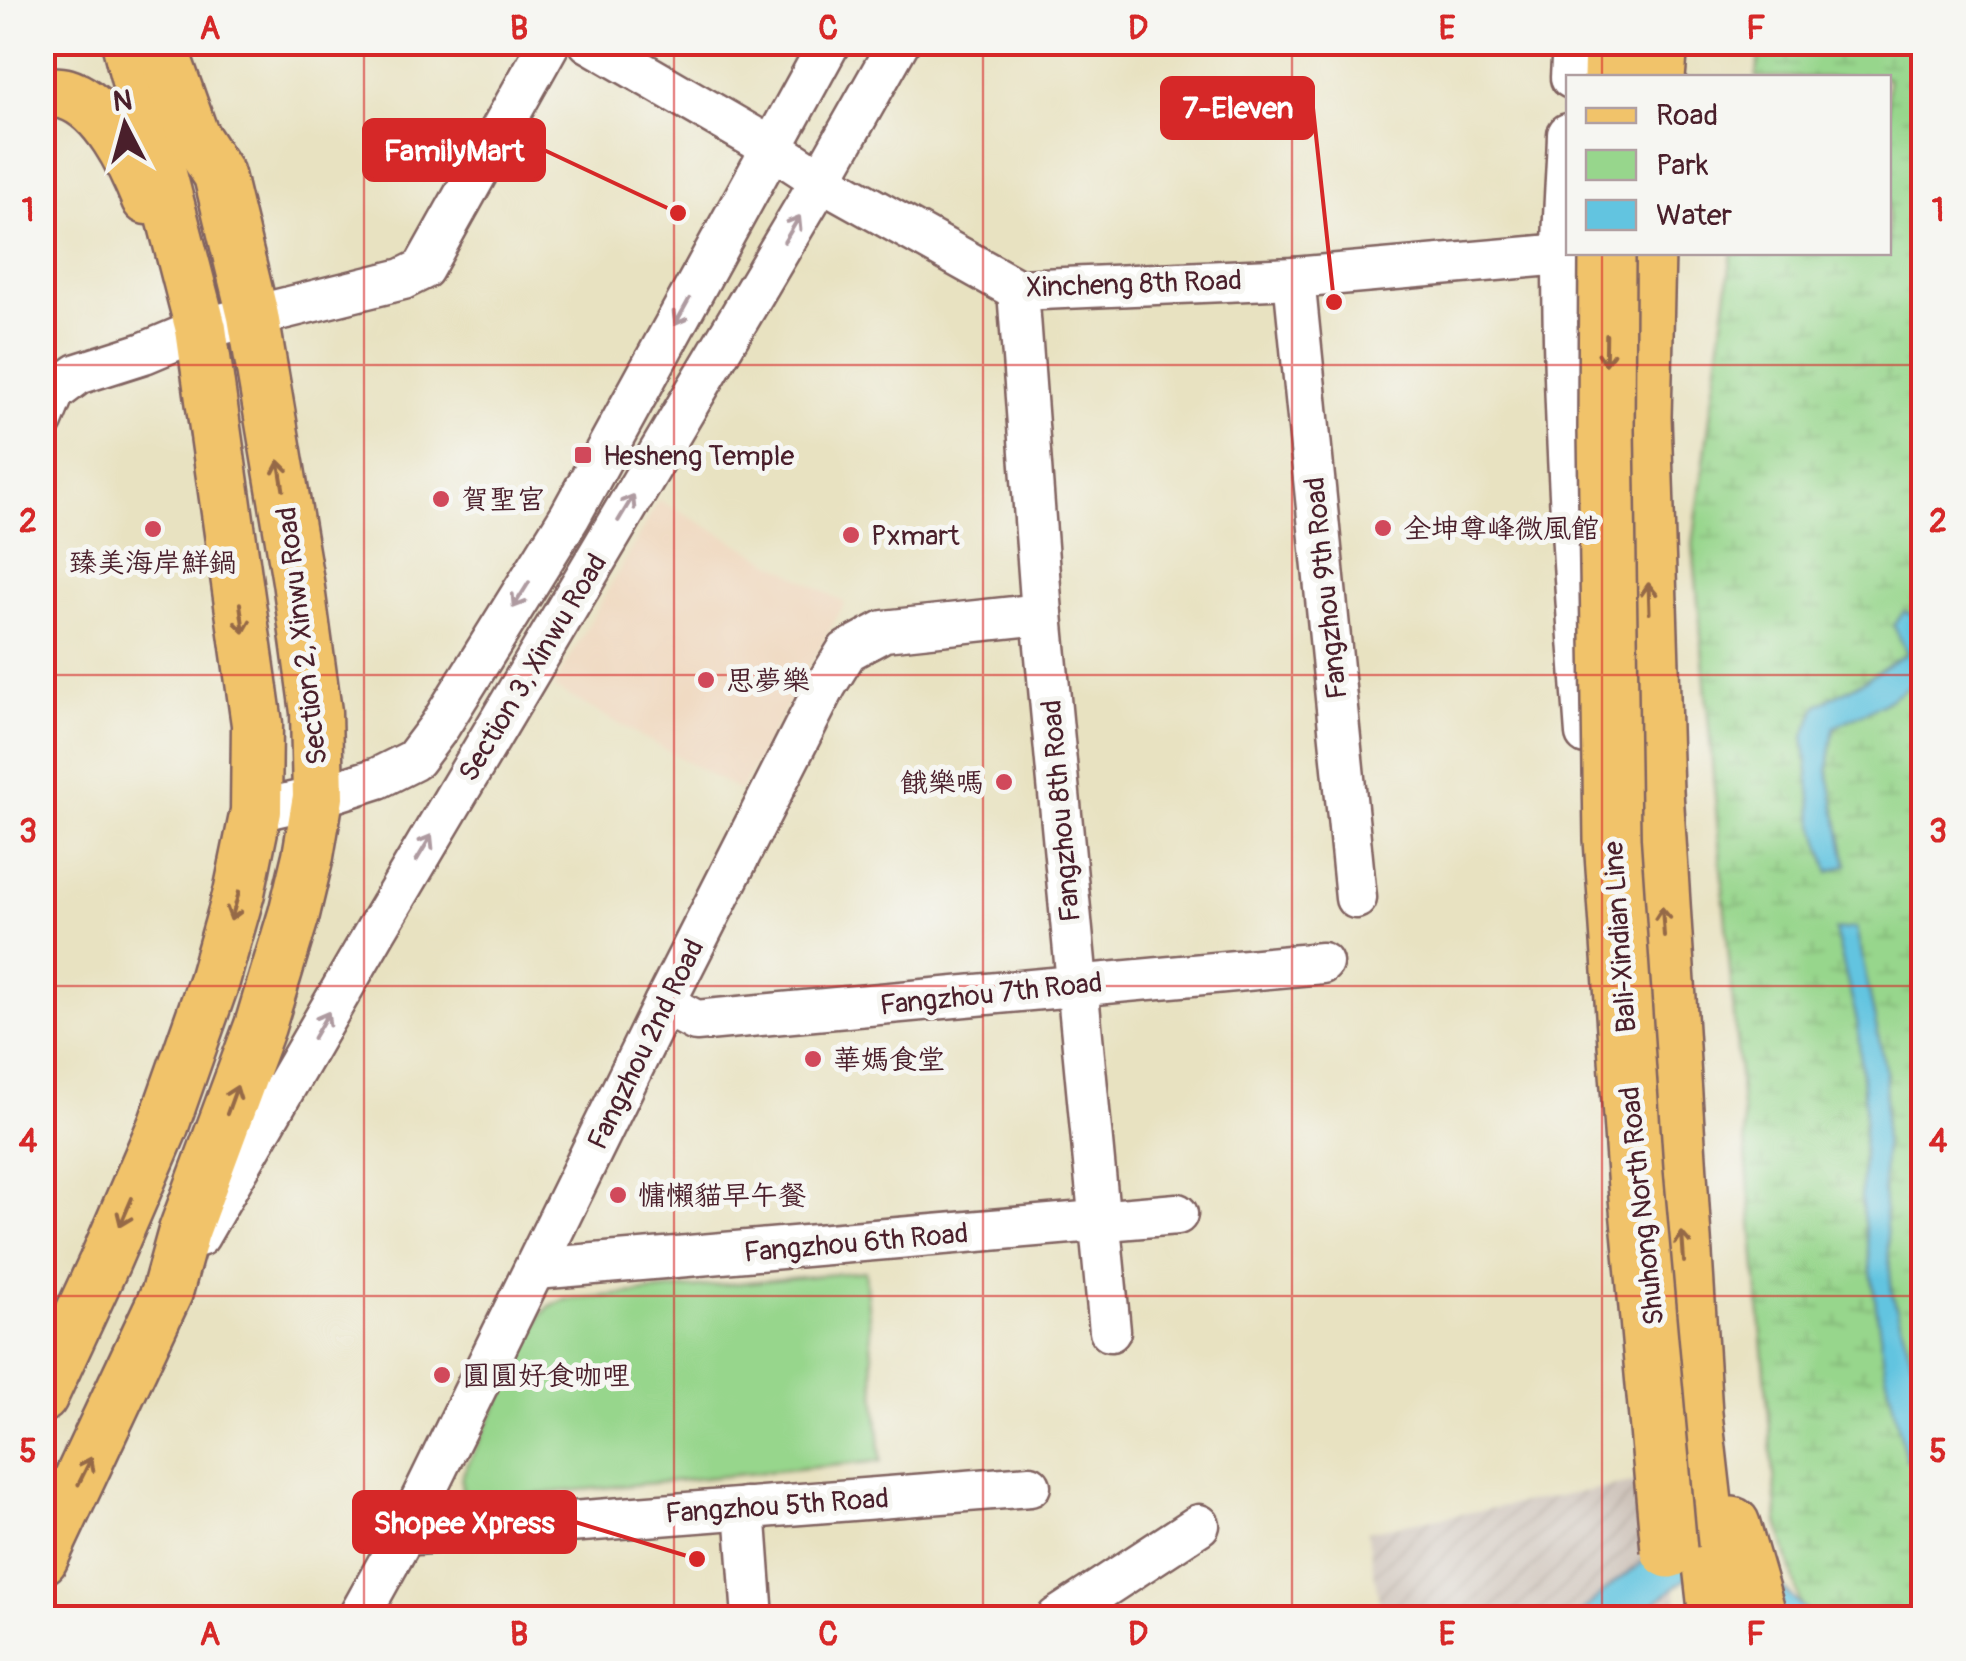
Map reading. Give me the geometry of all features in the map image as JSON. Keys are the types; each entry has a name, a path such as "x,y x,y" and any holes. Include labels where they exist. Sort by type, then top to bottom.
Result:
{"highway":[{"path":"1611,75 1612,42"},
{"path":"1658,75 1660,42"},
{"name":"Bali-Xindian Line","path":"1585,255 1606,429 1612,839 1635,1175 1669,1550 1682,1618"},
{"name":"Bali-Xindian Line","path":"1647,255 1643,417 1655,792 1694,1414 1717,1618"},
{"path":"1694,1414 1732,1524 1758,1618"}],"main road":[{"name":"Section 2, Xinwu Road","path":"42,1397 163,1126 214,982 240,893 256,811 257,724 201,329 127,42"},
{"name":"Section 2, Xinwu Road","path":"42,1558 168,1292 184,1232 260,1026 294,914 318,797 316,712 253,316 219,175 193,135 160,42"},
{"path":"181,42 219,175"},
{"path":"42,92 69,95 96,113 119,140 201,329"}],"street":[{"path":"42,421 54,392 78,374 144,354 201,329 402,279 423,269 550,42"},
{"name":"Xincheng 8th Road","path":"589,42 821,180 1018,290 1294,278 1566,255"},
{"name":"Section 3, Xinwu Road","path":"256,811 378,778 414,760 439,727 570,516 830,42"},
{"name":"Section 3, Xinwu Road","path":"168,1292 385,915 821,180 898,42"},
{"path":"1571,75 1573,42"},
{"name":"Shuhong North Road","path":"1585,255 1568,451 1576,604 1588,746 1667,1443 1699,1618"},
{"name":"Fangzhou 9th Road","path":"1294,278 1356,898"},
{"name":"Fangzhou 8th Road","path":"1018,290 1042,614 1110,1331"},
{"name":"Fangzhou 2nd Road","path":"358,1618 404,1535 664,1004 826,685 848,651 884,632 1042,614"},
{"name":"Fangzhou 7th Road","path":"664,1004 696,1022 1322,962"},
{"name":"Fangzhou 6th Road","path":"536,1269 1176,1214"},
{"name":"Fangzhou 5th Road","path":"404,1535 1030,1486"},
{"path":"745,1508 752,1618"},
{"path":"1057,1618 1200,1525"}],"shaded area":[{"path":"659,500 845,603 740,791 553,687"},
{"path":"1654,1479 1680,1618 1382,1618 1367,1531"}],"green space":[{"path":"1761,43 1923,43 1923,1618 1804,1618 1778,1522 1693,544 1732,255 1891,255 1891,75 1756,75"},
{"path":"865,1271 881,1461 475,1500 463,1491 462,1476 542,1314 550,1306 564,1300"}],"water":[{"path":"1904,611 1921,618 1924,626 1923,676 1882,704 1834,727 1828,770 1847,865 1829,872 1813,817 1804,736 1818,705 1907,653 1894,626"},
{"path":"1856,928 1886,1073 1883,1192 1892,1293 1912,1361 1923,1365 1923,1456 1906,1460 1885,1369 1861,1200 1865,1109 1857,1021 1835,930"},
{"path":"1744,1551 1813,1618 1787,1618 1740,1574 1699,1568 1636,1618 1575,1618 1645,1561"}],"place":[{"name":"FamilyMart","path":"678,213"},
{"name":"7-Eleven","path":"1334,302"},
{"name":"Hesheng Temple","path":"583,455"},
{"name":"賀聖宮","path":"441,499"},
{"name":"全坤尊峰微風館","path":"1383,528"},
{"name":"臻美海岸鮮鍋","path":"153,529"},
{"name":"Pxmart","path":"851,535"},
{"name":"思夢樂","path":"706,680"},
{"name":"餓樂嗎","path":"1004,782"},
{"name":"華媽食堂","path":"813,1059"},
{"name":"慵懶貓早午餐","path":"618,1195"},
{"name":"圓圓好食咖哩","path":"442,1375"},
{"name":"Shopee Xpress","path":"697,1559"}]}
